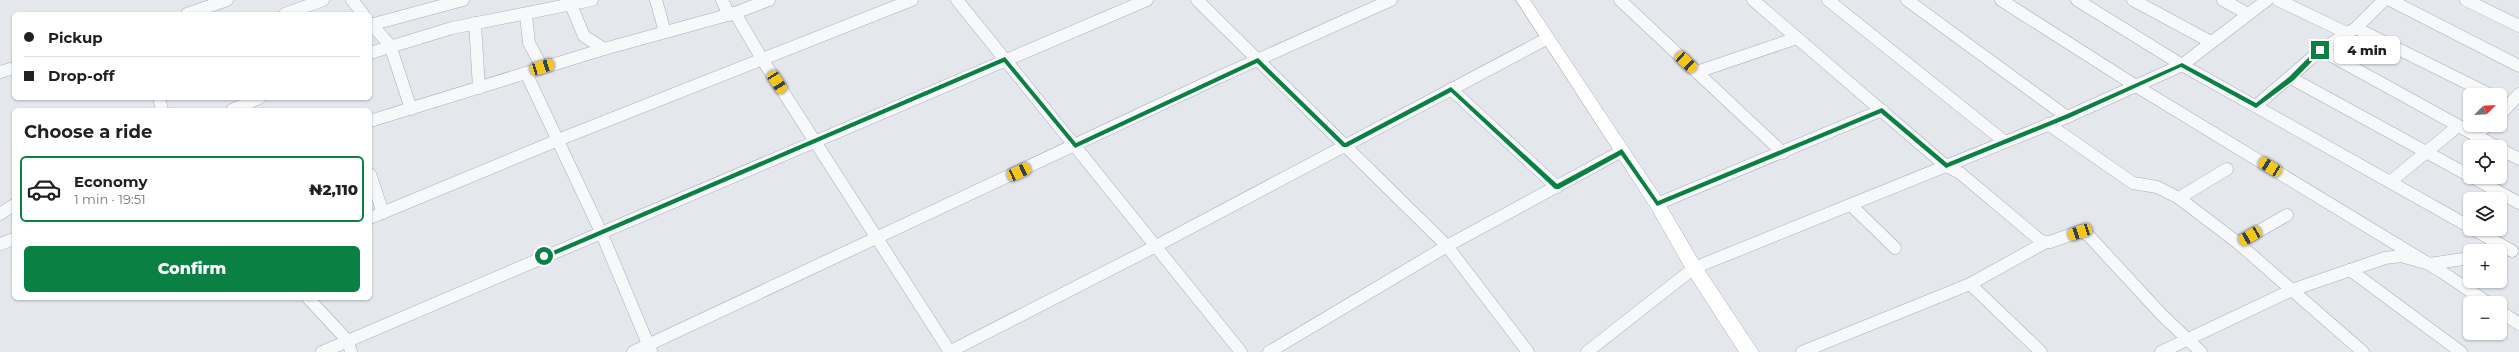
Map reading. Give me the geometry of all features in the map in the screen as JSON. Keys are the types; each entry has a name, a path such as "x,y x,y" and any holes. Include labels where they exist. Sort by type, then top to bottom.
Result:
{"street":[{"path":"193,12 227,0"},
{"path":"290,12 323,0"},
{"path":"352,0 361,12"},
{"path":"372,24 463,0"},
{"path":"372,52 390,45 475,23 526,15 592,0"},
{"path":"656,0 665,32"},
{"path":"722,0 815,140 949,352 1156,246 1548,38"},
{"path":"372,120 542,67 732,14 769,0"},
{"path":"372,217 558,140 912,0"},
{"path":"957,0 1242,352"},
{"path":"322,352 349,346 600,232 1147,0"},
{"path":"1197,0 1447,246 1528,352"},
{"path":"633,352 650,348 877,239 1258,60 1391,0"},
{"path":"1523,0 1657,204 1694,268 1749,352"},
{"path":"1620,0 1782,153"},
{"path":"1752,0 1946,166 1960,173 2046,242"},
{"path":"1828,0 2005,142"},
{"path":"1907,0 2067,117"},
{"path":"2001,0 2136,86 2429,264 2477,296"},
{"path":"2077,0 2182,65 2463,223"},
{"path":"2133,0 2211,42"},
{"path":"2223,0 2248,14"},
{"path":"1587,352 1694,268 2067,117 2182,65 2267,0"},
{"path":"2278,0 2352,30 2477,88"},
{"path":"2256,106 2292,78 2320,50 2352,30 2384,0"},
{"path":"2390,0 2519,66"},
{"path":"2466,0 2519,26"},
{"path":"571,5 584,36 604,49"},
{"path":"526,15 529,43 542,67"},
{"path":"475,23 479,88"},
{"path":"372,25 390,45 411,109"},
{"path":"1697,72 1797,38"},
{"path":"2320,50 2484,140"},
{"path":"0,72 12,69"},
{"path":"526,72 600,232 650,348"},
{"path":"2292,78 2463,172"},
{"path":"1451,90 1557,187"},
{"path":"2507,109 2519,94"},
{"path":"236,108 254,100"},
{"path":"2507,103 2511,105"},
{"path":"1657,204 1882,110"},
{"path":"2048,124 2133,183 2157,187 2179,198 2238,243 2363,352"},
{"path":"2390,182 2458,126"},
{"path":"2474,135 2478,132"},
{"path":"1269,352 1447,246 1622,151"},
{"path":"2507,153 2519,159"},
{"path":"2179,198 2227,169"},
{"path":"372,180 383,213"},
{"path":"2485,184 2519,203"},
{"path":"1850,205 1895,248"},
{"path":"0,214 12,206"},
{"path":"2238,243 2287,215"},
{"path":"1802,352 1970,284 2046,242 2084,232 2201,352"},
{"path":"2484,236 2510,252"},
{"path":"0,244 12,240"},
{"path":"2161,352 2292,290 2385,258 2401,256 2429,264 2463,259"},
{"path":"2350,270 2461,352"},
{"path":"1970,284 2041,352"},
{"path":"310,300 349,346"},
{"path":"2507,316 2519,324"}],"route":[{"path":"544,256 1005,59 1075,146 1258,60 1345,146 1451,90 1557,187 1622,151 1657,204 1882,110 1946,166 2067,117 2182,65 2256,106 2292,78 2320,50"}]}
